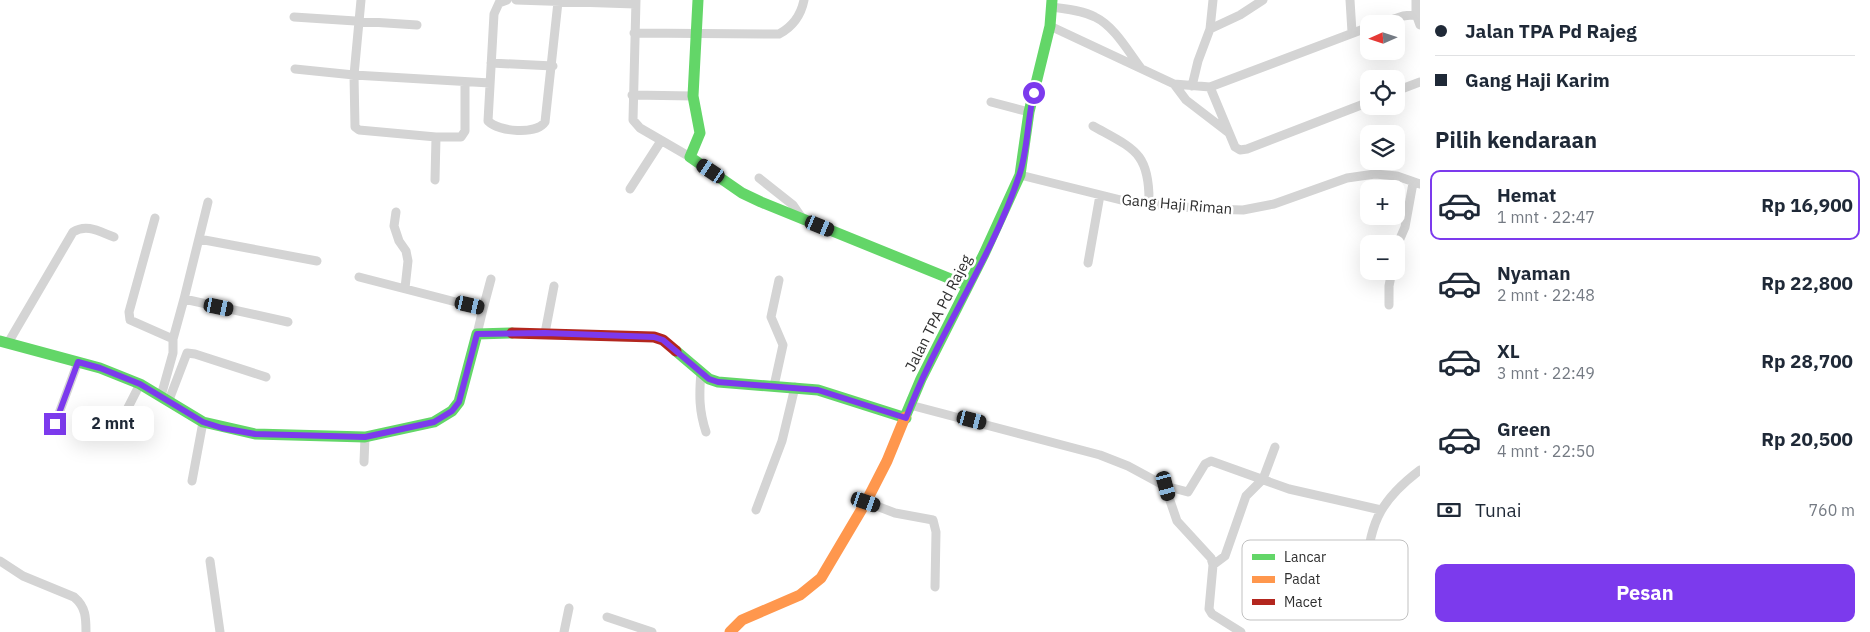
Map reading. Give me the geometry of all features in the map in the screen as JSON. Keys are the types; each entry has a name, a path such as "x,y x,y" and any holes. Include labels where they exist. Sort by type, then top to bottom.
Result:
{"street":[{"path":"361,0 354,75 354,127 359,130 436,137 457,138 463,136 466,124 465,83"},
{"path":"507,0 499,3 494,14 488,121 497,127 536,129 545,122 553,66 558,2"},
{"path":"516,0 635,2 632,95 633,120 640,128 690,157 742,192 968,286"},
{"path":"690,157 700,133 693,96 698,0"},
{"path":"634,33 779,34 787,29 798,16 804,0"},
{"path":"1192,86 1202,45 1210,29 1213,0"},
{"path":"1210,29 1246,12 1263,0"},
{"path":"1350,0 1352,32"},
{"path":"1416,0 1420,25"},
{"path":"1052,4 1080,12 1103,22 1142,70"},
{"name":"Jalan TPA Pd Rajeg","path":"730,632 742,620 800,596 821,578 866,502 906,418 910,405 1020,175 1029,112 1050,26 1052,4"},
{"path":"1405,17 1418,14"},
{"path":"294,17 417,25"},
{"path":"1050,26 1174,84 1210,87 1360,30"},
{"path":"491,63 553,66"},
{"path":"295,69 465,83 490,83"},
{"path":"1405,88 1420,82"},
{"path":"1174,84 1186,100 1229,133"},
{"path":"1210,87 1235,147 1240,150 1247,150 1360,106"},
{"path":"632,95 693,96"},
{"path":"991,102 1029,112"},
{"path":"1093,126 1140,156 1148,174 1150,204"},
{"path":"435,180 436,137"},
{"path":"630,189 661,141"},
{"name":"Gang Haji Riman","path":"1020,175 1100,195 1150,204 1243,210 1274,204 1347,178 1386,174 1417,184"},
{"path":"759,178 793,205 802,218"},
{"path":"1402,235 1417,184"},
{"path":"1088,263 1100,195"},
{"path":"165,398 173,353 173,339 208,202"},
{"path":"396,212 394,226 406,250 408,260 405,288"},
{"path":"155,218 128,316 134,322 173,339"},
{"path":"114,237 90,228 79,228 74,232 4,342 100,368 140,384 203,422 255,434 365,437 434,422 452,411 459,402 491,278"},
{"path":"199,239 317,261"},
{"path":"359,277 483,309"},
{"path":"774,386 783,345 781,337 772,323 770,313 779,280"},
{"path":"1389,304 1390,280"},
{"path":"545,333 554,286"},
{"path":"184,299 288,322"},
{"path":"477,334 545,333 654,337 663,340 673,347 709,379 718,382 795,387 837,395 906,418"},
{"path":"165,398 188,353 266,377"},
{"path":"55,424 78,362"},
{"path":"701,372 700,416 706,432"},
{"path":"114,436 140,384"},
{"path":"756,510 782,441 795,387"},
{"path":"910,405 1100,455 1128,466 1166,486 1188,492 1205,464 1211,460 1312,495 1381,510"},
{"path":"192,481 203,422"},
{"path":"364,462 365,437"},
{"path":"1213,564 1225,556 1246,496 1264,479 1275,447"},
{"path":"1370,540 1371,531 1381,510 1390,497 1420,470"},
{"path":"1166,486 1177,521 1187,535 1208,552 1213,564 1210,609 1212,614 1242,632"},
{"path":"866,502 895,512 933,520 936,532 935,587"},
{"path":"0,561 23,576 74,598 81,604 85,612 86,632"},
{"path":"210,561 220,632"},
{"path":"564,632 569,608"},
{"path":"607,618 652,632"}],"traffic: fast":[{"path":"698,0 693,96 700,133 690,157 742,193 761,202 968,286"},
{"path":"905,417 921,379 984,254 1020,175 1029,112 1050,26 1052,0"},
{"path":"0,341 100,368 140,384 203,422 255,434 365,437 434,422 452,411 459,402 477,334 512,333"},
{"path":"676,351 709,379 718,382 818,390 906,418"}],"traffic: slow":[{"path":"730,632 742,620 800,595 821,578 866,502 887,461 905,417"}],"traffic: jam":[{"path":"512,333 654,337 663,340 676,351"}],"route":[{"path":"55,424 62,411 78,362 100,368 140,384 203,422 222,428 255,434 299,437 365,437 434,422 452,411 459,402 471,350 477,334 545,333 654,337 663,340 673,347 709,379 718,382 818,390 906,418 921,379 998,226 1020,175 1029,112 1034,93"}]}
